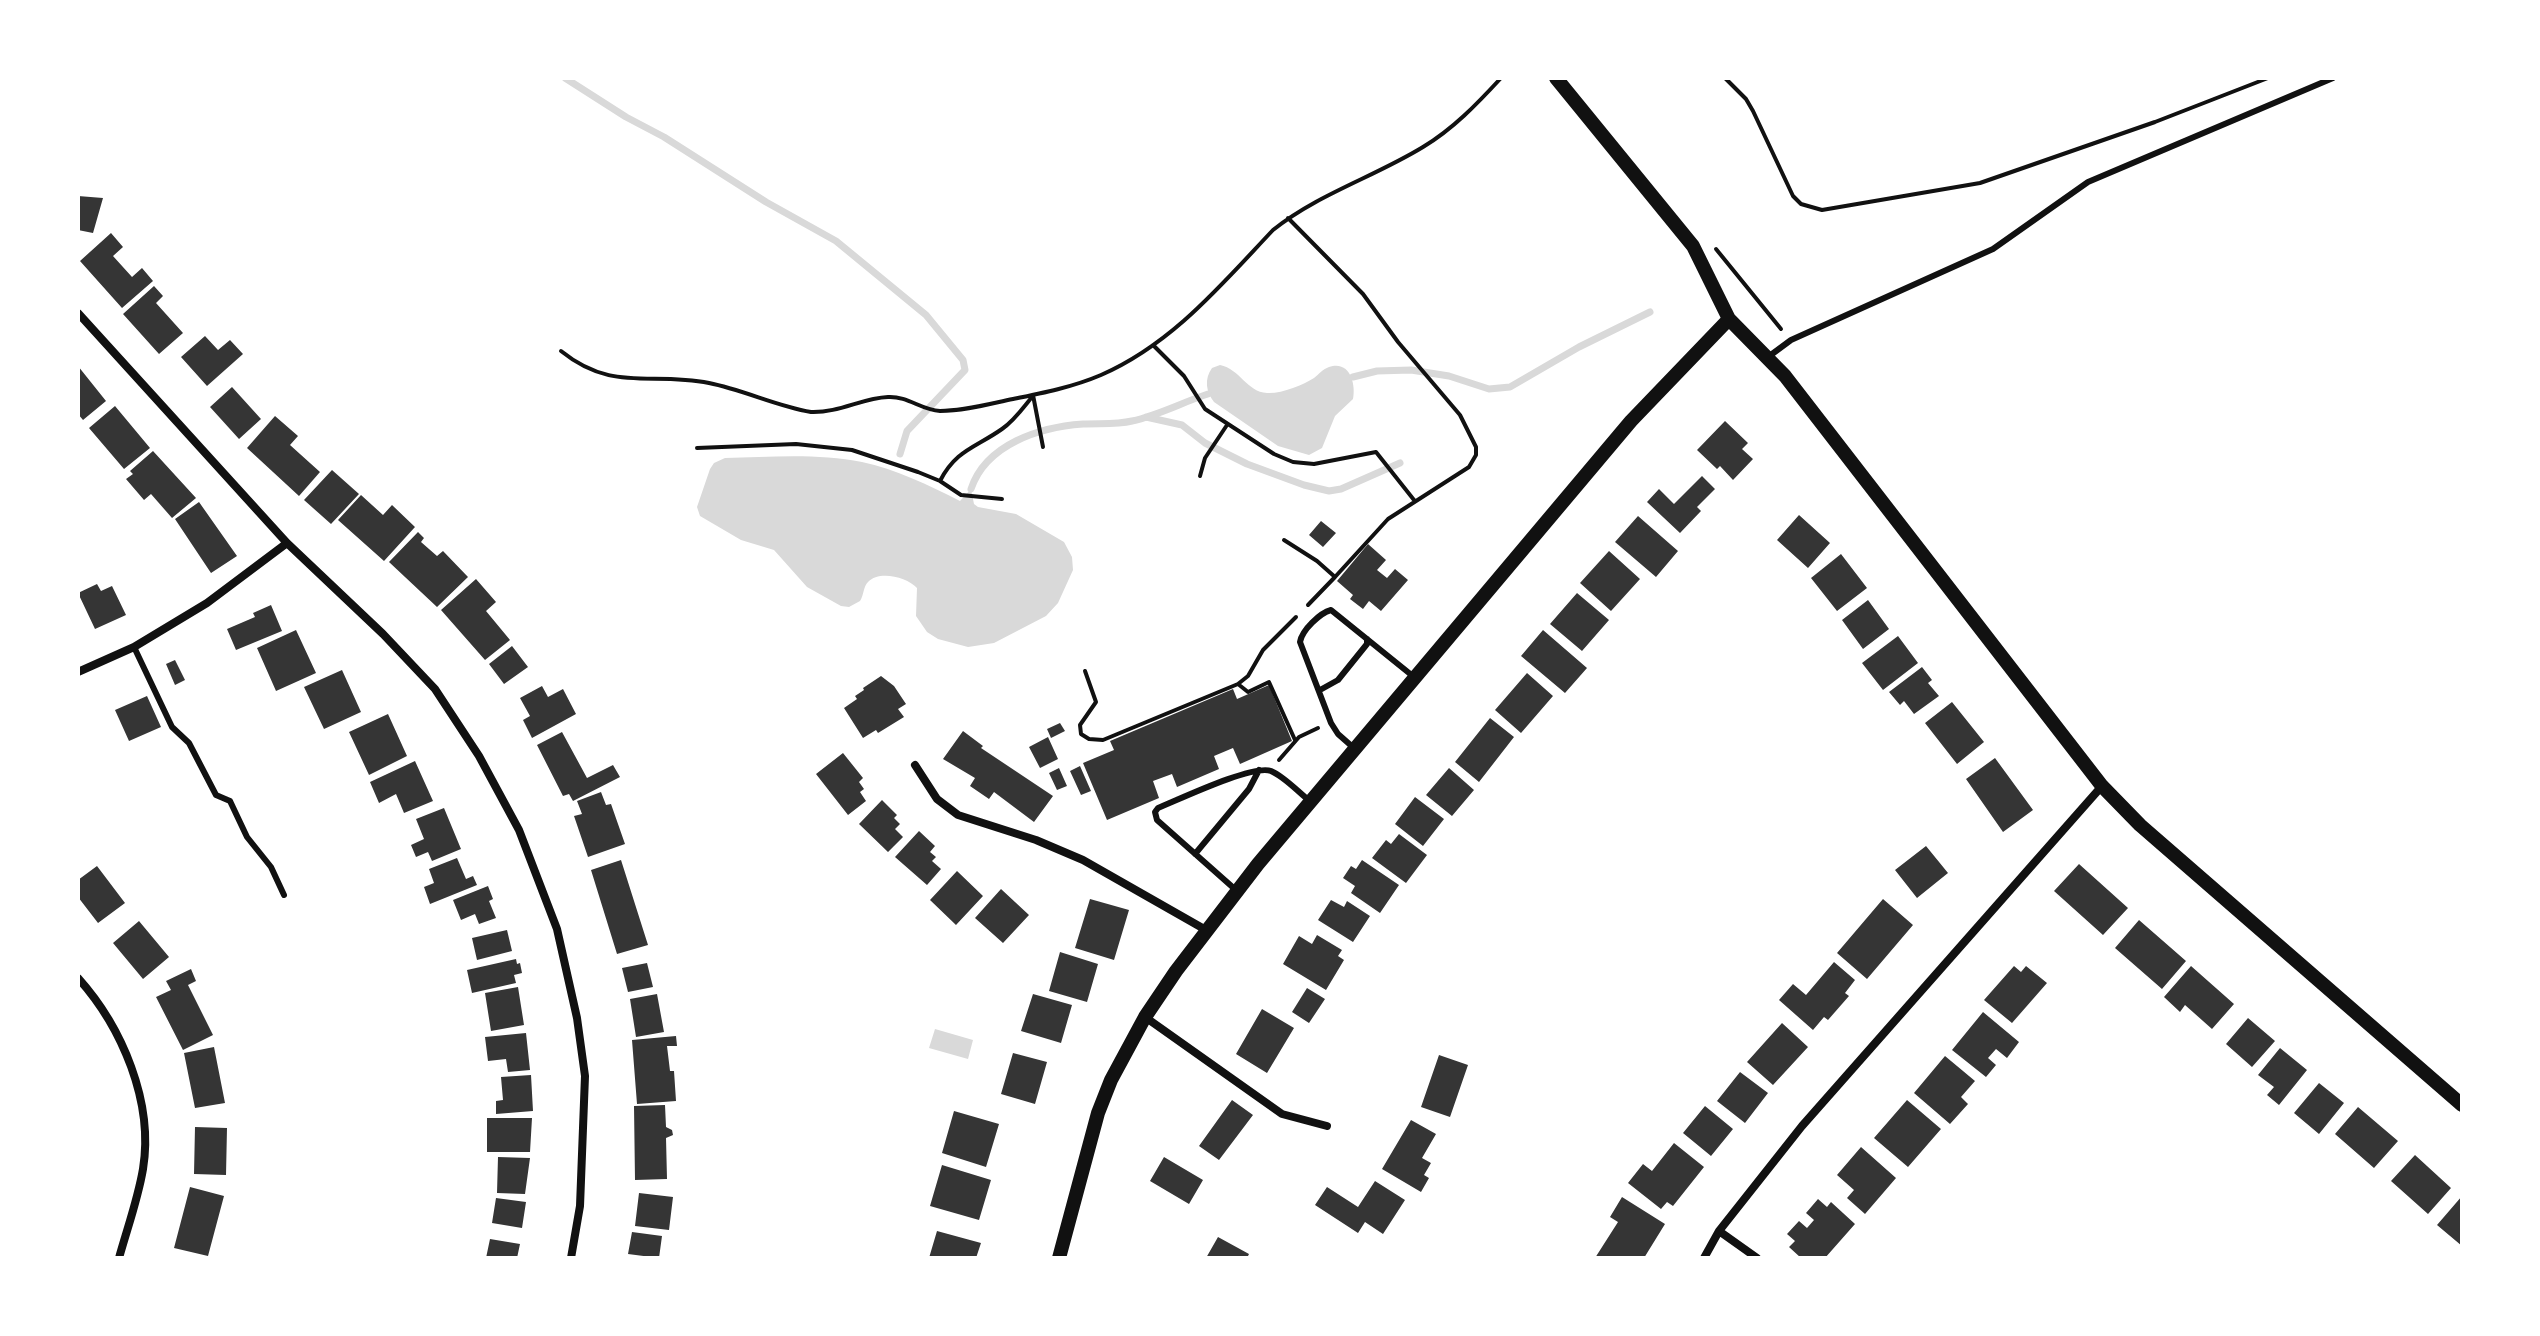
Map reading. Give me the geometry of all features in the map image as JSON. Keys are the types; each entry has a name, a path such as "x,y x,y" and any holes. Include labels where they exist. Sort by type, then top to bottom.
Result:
{"street":[{"path":"1556,78 1688,238 1702,260 1729,319 1768,357 2102,786 2140,825 2462,1105"},
{"path":"78,313 287,543 383,634 435,689 479,756 519,830 557,929 577,1018 585,1076 580,1206 571,1258"},
{"path":"1059,1258 1098,1113 1111,1080 1145,1017 1206,930 1631,421 1729,319"},
{"path":"78,672 134,647 207,603 287,543"},
{"path":"915,765 937,799 958,815 1072,855 1206,930"},
{"path":"1704,1258 1719,1231 1802,1126 2102,786"},
{"path":"78,978 111,1020 130,1063 143,1111 143,1167 119,1258"},
{"path":"1145,1017 1282,1114 1327,1126"},
{"path":"1719,1231 1757,1258"}],"lane":[{"path":"1768,357 1791,340 1993,249 2088,182 2333,78"},
{"path":"1355,749 1331,723 1300,642 1304,632 1325,611 1331,610 1415,678"},
{"path":"1320,690 1338,680 1367,644 1367,639"},
{"path":"134,647 172,727 189,743 216,795 230,801 247,837 271,867 284,895"},
{"path":"1195,854 1249,789 1259,770"},
{"path":"1237,891 1157,820 1155,812 1158,808 1259,770 1271,771 1311,802"}],"path":[{"path":"1725,78 1746,99 1753,111 1793,196 1801,204 1822,210 1980,183 2155,122 2268,78"},
{"path":"561,351 574,361 607,376 713,383 811,412 836,411 884,397 908,398 933,410 966,408 1033,395 1102,374 1153,345 1186,319 1288,218 1437,138 1466,114 1497,79"},
{"path":"1085,671 1096,702 1080,725 1080,732 1086,738 1097,741 1238,684 1248,676 1263,650 1378,528 1414,500 1463,472 1476,455 1474,440 1460,415 1403,349 1356,286 1288,218"},
{"path":"1153,345 1179,370 1200,403 1227,425 1274,454 1293,462 1326,464 1372,452 1385,463 1414,500"},
{"path":"1033,395 1043,447"},
{"path":"940,481 953,460 970,446 1004,428 1033,395"},
{"path":"1200,476 1209,451 1227,425"},
{"path":"697,448 796,444 840,448 889,461 940,481 961,495 1002,499"},
{"path":"1284,540 1335,577"},
{"path":"1238,684 1248,692 1269,682 1295,740"},
{"path":"1271,771 1295,740 1331,723"}],"shaded area":[{"path":"1220,365 1233,371 1254,389 1267,393 1298,386 1329,367 1342,367 1352,380 1353,399 1335,416 1322,448 1309,455 1278,446 1214,402 1207,381 1212,368"},
{"path":"794,456 845,459 899,473 960,501 971,489 974,504 978,507 1016,514 1064,542 1072,557 1073,570 1058,603 1046,616 994,643 968,647 938,639 927,632 916,616 917,588 907,581 893,576 873,578 866,584 860,601 849,607 841,606 807,587 774,550 741,540 700,516 697,507 710,469 714,463 725,458"},
{"path":"935,1029 973,1040 968,1059 929,1048"}],"building":[{"path":"78,196 103,198 93,233 78,230"},
{"path":"111,233 123,247 113,256 132,277 142,268 153,281 122,308 80,261"},
{"path":"154,286 163,296 156,303 183,333 159,354 123,314"},
{"path":"205,336 218,350 230,340 243,354 207,386 181,357"},
{"path":"78,366 106,401 83,420 78,414"},
{"path":"232,387 261,419 239,439 210,407"},
{"path":"115,406 150,448 124,469 89,428"},
{"path":"275,416 298,436 290,445 320,472 299,496 247,448"},
{"path":"1725,421 1748,443 1742,449 1753,459 1733,480 1720,466 1717,469 1697,450"},
{"path":"153,451 196,498 172,518 151,494 144,500 126,479 133,474 130,471"},
{"path":"332,470 359,494 331,524 304,500"},
{"path":"1702,476 1715,489 1697,507 1701,511 1680,533 1647,502 1659,489 1674,504"},
{"path":"361,495 383,515 392,505 415,527 384,561 338,520"},
{"path":"199,502 237,556 211,573 175,519"},
{"path":"1799,515 1830,543 1808,568 1777,540"},
{"path":"1638,516 1678,551 1656,577 1615,542"},
{"path":"1321,521 1336,533 1323,547 1309,535"},
{"path":"418,532 424,538 421,542 437,556 443,551 468,577 437,607 389,562"},
{"path":"1368,544 1386,560 1377,570 1387,578 1395,569 1408,580 1381,611 1369,601 1363,609 1350,599 1353,595 1337,581"},
{"path":"1609,551 1640,579 1611,611 1580,583"},
{"path":"1841,554 1867,588 1837,611 1811,578"},
{"path":"476,579 496,602 486,611 510,640 485,660 441,610"},
{"path":"97,584 101,591 112,586 126,615 95,629 78,593"},
{"path":"1577,593 1609,620 1582,651 1550,624"},
{"path":"1868,600 1889,629 1863,649 1842,620"},
{"path":"271,605 282,631 236,650 227,629 255,617 253,613"},
{"path":"296,630 316,673 276,691 257,648"},
{"path":"1543,630 1587,668 1565,693 1521,656"},
{"path":"1898,636 1918,663 1883,690 1862,663"},
{"path":"512,646 528,667 504,684 489,664"},
{"path":"175,660 185,680 175,685 166,664"},
{"path":"1922,667 1932,680 1928,683 1939,696 1914,714 1904,701 1900,705 1889,692"},
{"path":"342,670 361,712 324,729 304,687"},
{"path":"1527,673 1553,696 1521,733 1495,710"},
{"path":"881,676 894,686 906,704 898,709 904,717 863,738 844,708 857,699 855,696 863,688"},
{"path":"1269,685 1292,741 1240,764 1233,748 1214,756 1219,769 1177,787 1172,774 1153,781 1159,798 1107,820 1083,763 1114,750 1110,741 1233,689 1237,699"},
{"path":"542,686 548,697 563,689 576,714 532,738 523,720 530,716 520,698"},
{"path":"147,696 161,727 129,741 115,710"},
{"path":"1952,702 1984,742 1957,764 1925,723"},
{"path":"388,714 407,756 369,775 349,732"},
{"path":"1490,718 1514,737 1479,782 1455,762"},
{"path":"1060,723 1065,731 1051,738 1047,729"},
{"path":"963,731 983,746 981,748 1053,796 1034,822 994,792 989,799 970,786 975,778 943,759"},
{"path":"562,732 587,778 613,765 620,777 573,801 569,794 563,796 537,745"},
{"path":"1048,737 1058,759 1040,768 1029,747"},
{"path":"843,753 863,778 859,782 864,789 860,792 866,801 848,815 816,774"},
{"path":"1995,758 2033,810 2003,832 1966,779"},
{"path":"415,761 433,801 404,813 396,794 379,803 370,782"},
{"path":"1080,766 1091,791 1081,795 1070,771"},
{"path":"1059,768 1067,786 1057,790 1049,773"},
{"path":"1449,768 1474,790 1452,816 1426,795"},
{"path":"601,792 606,805 611,804 625,844 588,857 574,816 582,814 577,801"},
{"path":"1415,797 1444,819 1423,846 1395,824"},
{"path":"882,800 897,815 894,818 900,824 895,829 903,837 888,852 859,824"},
{"path":"444,808 461,849 432,861 428,852 416,857 411,845 424,839 416,819"},
{"path":"919,831 935,846 930,852 936,857 932,861 941,869 927,885 895,857"},
{"path":"1399,834 1427,855 1406,883 1372,858 1386,840 1391,844"},
{"path":"1926,846 1948,873 1917,898 1895,870"},
{"path":"457,858 466,879 473,876 477,885 430,904 424,887 434,883 429,869"},
{"path":"621,860 648,945 617,954 591,870"},
{"path":"1362,860 1399,885 1380,913 1351,893 1355,886 1343,878 1351,866 1356,869"},
{"path":"2079,864 2128,908 2103,935 2054,891"},
{"path":"97,866 125,903 98,923 78,897 78,880"},
{"path":"957,871 983,896 956,925 930,900"},
{"path":"488,886 493,899 489,901 496,918 479,924 475,914 461,920 453,900"},
{"path":"1001,889 1029,915 1003,943 975,918"},
{"path":"1090,899 1129,910 1114,960 1075,948"},
{"path":"1883,899 1913,925 1867,979 1837,953"},
{"path":"1331,900 1344,907 1347,901 1370,916 1353,942 1318,920"},
{"path":"2139,920 2186,961 2162,989 2115,948"},
{"path":"139,921 169,957 143,979 113,943"},
{"path":"507,930 512,951 477,960 472,938"},
{"path":"1317,935 1342,950 1338,956 1344,960 1326,990 1283,964 1299,936 1312,944"},
{"path":"1060,952 1098,964 1087,1002 1049,991"},
{"path":"516,959 522,973 514,975 516,983 472,993 467,970"},
{"path":"1834,962 1855,980 1845,993 1849,996 1828,1020 1824,1017 1813,1030 1779,1000 1793,984 1806,995"},
{"path":"647,963 653,987 628,992 622,968"},
{"path":"2014,966 2021,972 2026,966 2047,983 2012,1023 1984,1000"},
{"path":"2191,966 2234,1004 2212,1029 2185,1005 2180,1012 2164,997"},
{"path":"191,969 196,981 188,985 213,1035 183,1050 156,997 171,990 166,981"},
{"path":"518,987 524,1025 491,1031 485,993"},
{"path":"1307,988 1325,999 1309,1023 1292,1012"},
{"path":"657,994 664,1032 636,1037 630,999"},
{"path":"1033,994 1072,1005 1061,1043 1021,1031"},
{"path":"1262,1009 1294,1028 1267,1073 1236,1054"},
{"path":"1983,1012 2019,1042 2007,1058 1996,1049 1988,1058 1996,1065 1986,1077 1952,1050"},
{"path":"2248,1018 2275,1041 2252,1067 2226,1044"},
{"path":"1782,1023 1808,1047 1773,1085 1747,1062"},
{"path":"526,1033 530,1070 508,1072 506,1059 488,1061 485,1037"},
{"path":"676,1036 677,1046 667,1046 670,1071 674,1071 676,1101 637,1104 632,1040"},
{"path":"214,1047 225,1103 195,1108 184,1053"},
{"path":"2280,1048 2307,1070 2279,1105 2267,1095 2274,1087 2258,1075"},
{"path":"1013,1053 1047,1062 1035,1104 1001,1094"},
{"path":"1439,1055 1468,1065 1450,1117 1421,1107"},
{"path":"1945,1056 1975,1081 1961,1097 1968,1104 1950,1124 1914,1093"},
{"path":"1740,1072 1768,1093 1745,1123 1717,1101"},
{"path":"531,1075 533,1111 496,1114 496,1101 503,1100 501,1077"},
{"path":"2319,1083 2344,1103 2319,1134 2294,1113"},
{"path":"1232,1100 1253,1115 1219,1160 1199,1146"},
{"path":"1907,1100 1941,1129 1908,1167 1874,1138"},
{"path":"665,1105 666,1127 672,1130 673,1135 666,1138 667,1179 635,1180 634,1106"},
{"path":"1705,1106 1733,1129 1711,1156 1683,1133"},
{"path":"2358,1107 2398,1141 2374,1168 2335,1134"},
{"path":"954,1111 999,1124 986,1167 942,1153"},
{"path":"487,1118 532,1118 530,1152 487,1152"},
{"path":"1411,1120 1436,1134 1422,1158 1431,1163 1424,1175 1429,1178 1421,1192 1382,1169"},
{"path":"195,1127 227,1128 226,1175 194,1174"},
{"path":"1674,1143 1704,1167 1673,1206 1667,1202 1661,1209 1628,1183 1643,1164 1652,1171"},
{"path":"1861,1147 1896,1178 1865,1214 1847,1198 1854,1190 1837,1175"},
{"path":"2415,1155 2451,1188 2428,1214 2391,1181"},
{"path":"498,1157 530,1158 525,1194 497,1193"},
{"path":"1164,1157 1203,1180 1189,1204 1150,1181"},
{"path":"942,1165 991,1180 979,1220 930,1206"},
{"path":"1375,1181 1405,1200 1383,1234 1365,1222 1358,1233 1315,1205 1327,1187 1358,1207"},
{"path":"190,1187 224,1196 208,1256 174,1248"},
{"path":"639,1193 673,1197 669,1230 635,1226"},
{"path":"2462,1196 2462,1246 2437,1225"},
{"path":"1622,1197 1665,1224 1644,1258 1595,1258 1618,1222 1610,1217"},
{"path":"496,1198 526,1202 522,1228 492,1223"},
{"path":"1818,1199 1827,1207 1831,1202 1855,1224 1825,1258 1801,1258 1789,1247 1795,1241 1787,1234 1799,1221 1807,1228 1814,1220 1806,1213"},
{"path":"937,1231 981,1243 976,1258 929,1258"},
{"path":"632,1232 662,1236 659,1258 628,1254"},
{"path":"1218,1237 1249,1254 1247,1258 1206,1258"},
{"path":"490,1239 520,1244 517,1258 486,1258"}],"waterway":[{"path":"565,78 766,202 836,241 926,315 963,360 965,370 907,431 900,454"},
{"path":"1353,377 1377,371 1411,370 1449,376 1489,389 1510,387 1579,347 1650,312"},
{"path":"971,489 978,473 989,460 1002,449 1033,434 1066,426 1132,421 1208,394"},
{"path":"1146,417 1182,425 1205,443 1247,464 1329,491 1341,489 1400,463"}]}
